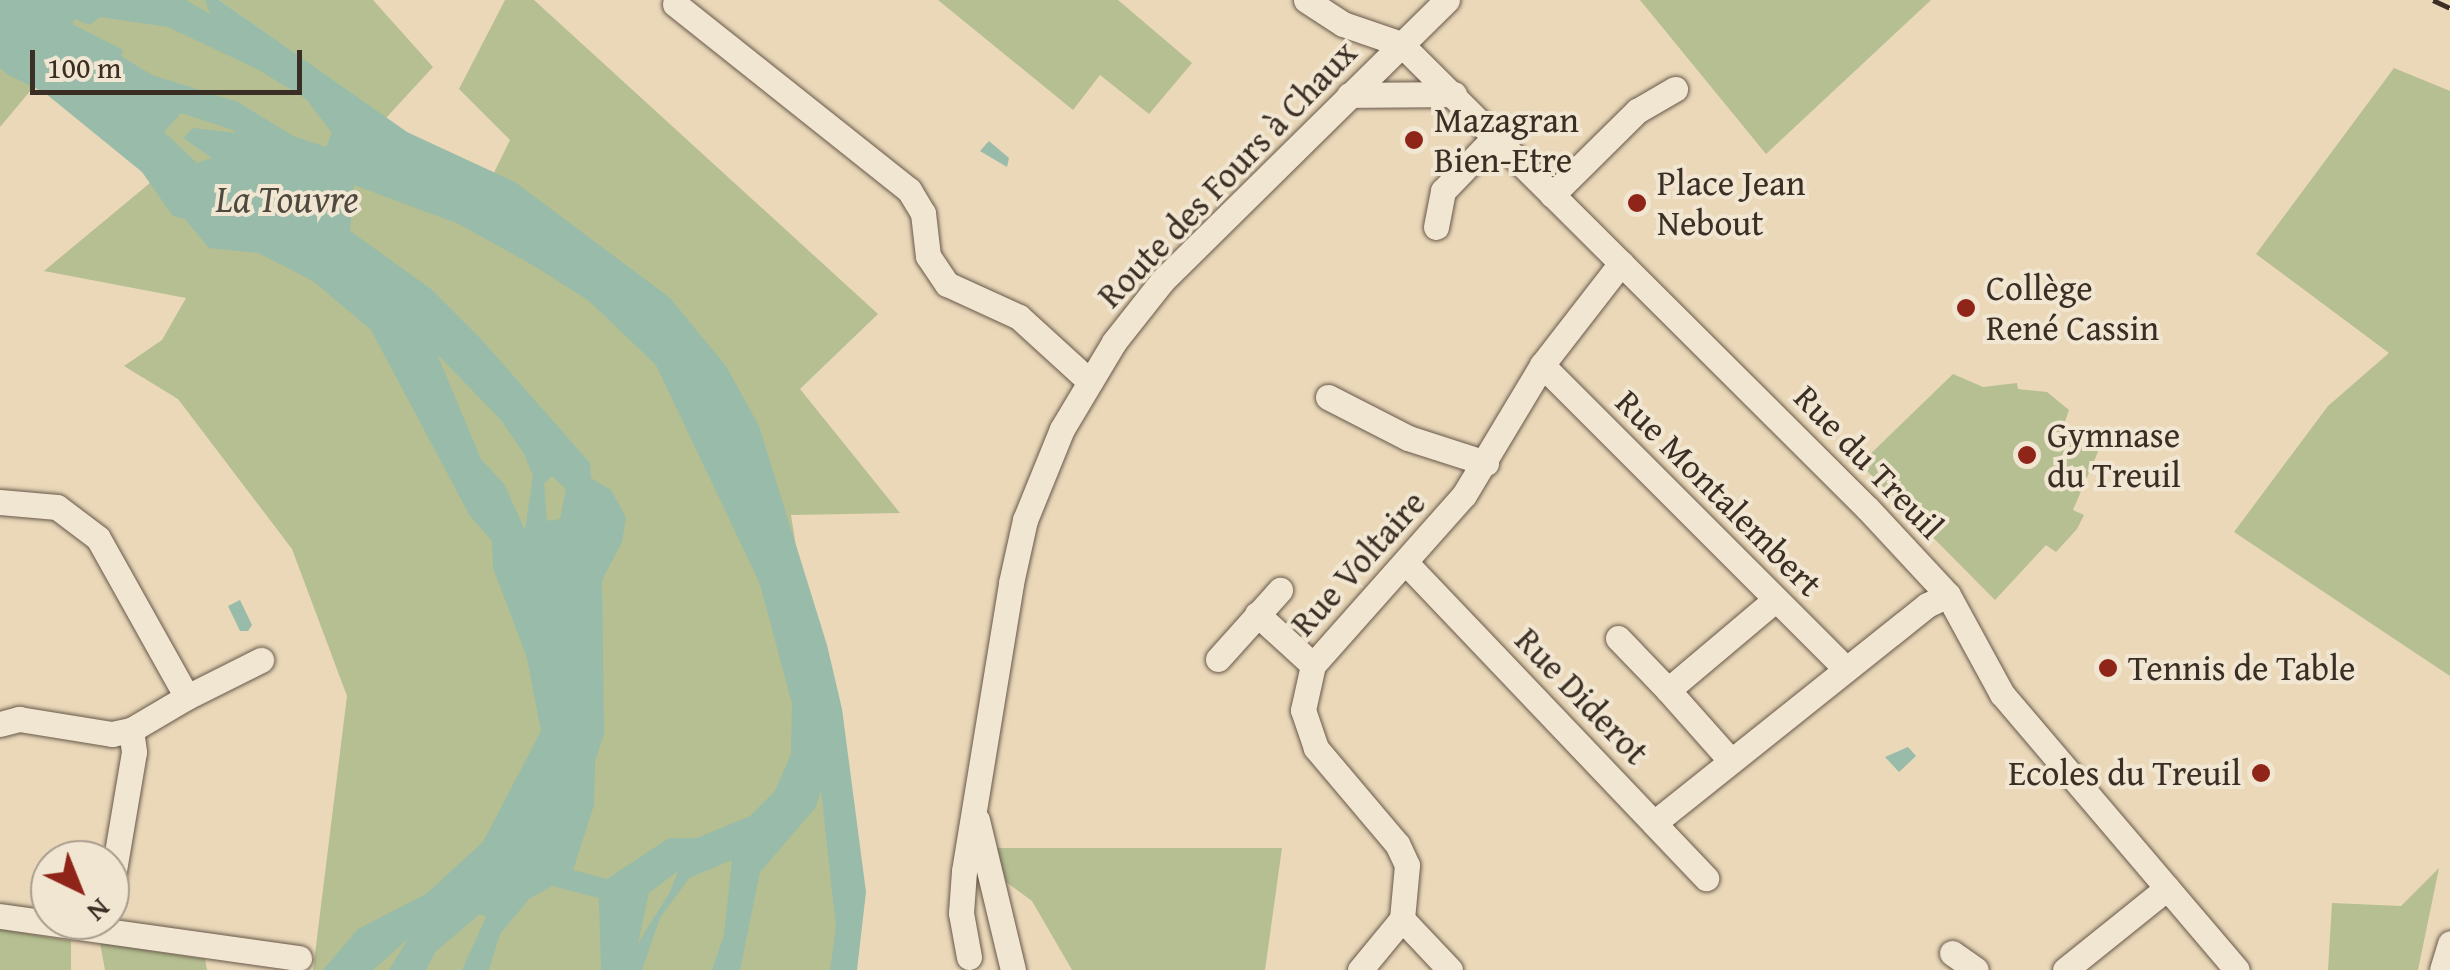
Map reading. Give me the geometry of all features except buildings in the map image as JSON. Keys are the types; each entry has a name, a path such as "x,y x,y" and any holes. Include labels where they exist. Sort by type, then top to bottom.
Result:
{"street":[{"path":"1306,0 1343,24 1402,44"},
{"name":"Route des Fours à Chaux","path":"1011,964 993,949 965,964 961,898 1020,538 1050,455 1088,381 1163,280 1446,0"},
{"path":"675,4 908,190 923,213 928,256 947,284 1019,316 1088,381"},
{"name":"Rue du Treuil","path":"1402,44 1948,595 2002,694 2237,970"},
{"path":"1552,195 1637,112 1675,89"},
{"path":"1349,95 1454,94"},
{"path":"1436,227 1443,192 1494,137"},
{"name":"Rue Voltaire","path":"1402,919 1409,885 1397,844 1308,730 1303,694 1313,665 1407,564 1486,463 1542,366 1621,263"},
{"name":"Rue Montalembert","path":"1542,366 1846,669"},
{"path":"1328,397 1408,438 1486,463"},
{"path":"0,502 57,507 98,538 188,698"},
{"name":"Rue Diderot","path":"1407,564 1706,878"},
{"path":"1218,659 1280,590"},
{"path":"1654,823 1846,669 1948,595"},
{"path":"1668,690 1776,600"},
{"path":"1258,614 1313,665"},
{"path":"1618,638 1731,761"},
{"path":"0,724 19,719 112,734 131,730 261,660"},
{"path":"119,840 134,752 131,730"},
{"name":"Route des Fours à Chaux","path":"976,815 1011,964"},
{"path":"2065,970 2167,888"},
{"path":"0,916 30,919"},
{"path":"1360,970 1402,919 1450,970"},
{"path":"130,930 299,958"},
{"path":"2442,970 2450,943"},
{"path":"1952,952 1976,970"}],"shaded area":[{"path":"0,0 208,0 486,189 510,140 459,89 505,0 534,0 878,314 800,389 900,513 791,515 847,871 835,970 313,970 347,696 292,549 178,399 124,366 162,340 186,298 44,271 156,178 37,83 0,127"},
{"path":"219,0 373,0 433,67 386,118"},
{"path":"938,0 1118,0 1192,63 1149,114 1100,75 1073,110"},
{"path":"1640,0 1931,0 1766,154"},
{"path":"2394,68 2450,91 2450,676 2234,532 2328,406 2389,353 2256,254"},
{"path":"1953,374 1983,387 2017,383 2018,389 2047,392 2069,410 2062,430 2100,447 2073,510 2084,515 2077,529 2056,552 2046,545 1995,600 1860,464"},
{"path":"996,848 1282,848 1265,970 1072,970 1032,901 1006,882"},
{"path":"2439,868 2418,970 2328,970 2332,903 2401,906"},
{"path":"0,929 30,934 30,940 71,941 71,970 0,970"},
{"path":"100,943 205,959 207,970 105,970"}],"water":[{"name":"La Touvre","path":"0,0 186,0 210,14 205,0 219,0 407,132 515,182 670,298 726,366 759,426 827,645 842,709 866,892 857,970 830,970 836,927 821,790 816,807 760,872 740,970 712,970 724,935 732,860 689,878 660,918 642,970 601,970 599,898 552,886 529,899 500,934 489,970 462,970 486,917 480,914 436,951 426,970 389,970 408,939 373,970 323,970 358,929 426,894 483,842 541,731 527,658 493,568 492,541 470,516 371,330 313,281 258,253 209,248 185,219 173,216 142,172 45,93 0,68","holes":["100,17 168,27 259,70 306,99 332,133 326,147 293,136 238,102 152,75 121,56 123,50 72,24 75,19 90,25","181,113 236,133 193,128 183,138 212,158 197,163 164,132","354,185 459,224 536,267 589,301 656,365 760,584 792,704 791,754 775,791 750,816 697,838 669,838 607,879 573,870 594,805 595,761 604,734 602,580 622,542 626,517 611,490 591,478 590,463 481,339 431,289 350,231","437,354 501,420 524,454 533,476 525,530 504,484 481,459","552,476 566,489 560,519 547,521 544,484","678,871 670,892 638,943 649,893"]},
{"path":"989,141 1009,158 1007,167 980,151"},
{"path":"240,600 252,625 248,631 240,631 228,606"},
{"path":"1908,747 1916,756 1899,772 1885,757"}],"railway":[{"path":"2433,0 2450,8"}],"place":[{"name":"Mazagran Bien-Etre","path":"1414,140"},
{"name":"Place Jean Nebout","path":"1637,203"},
{"name":"Collège René Cassin","path":"1966,308"},
{"name":"Gymnase du Treuil","path":"2027,455"},
{"name":"Tennis de Table","path":"2108,668"},
{"name":"Ecoles du Treuil","path":"2261,773"}]}
